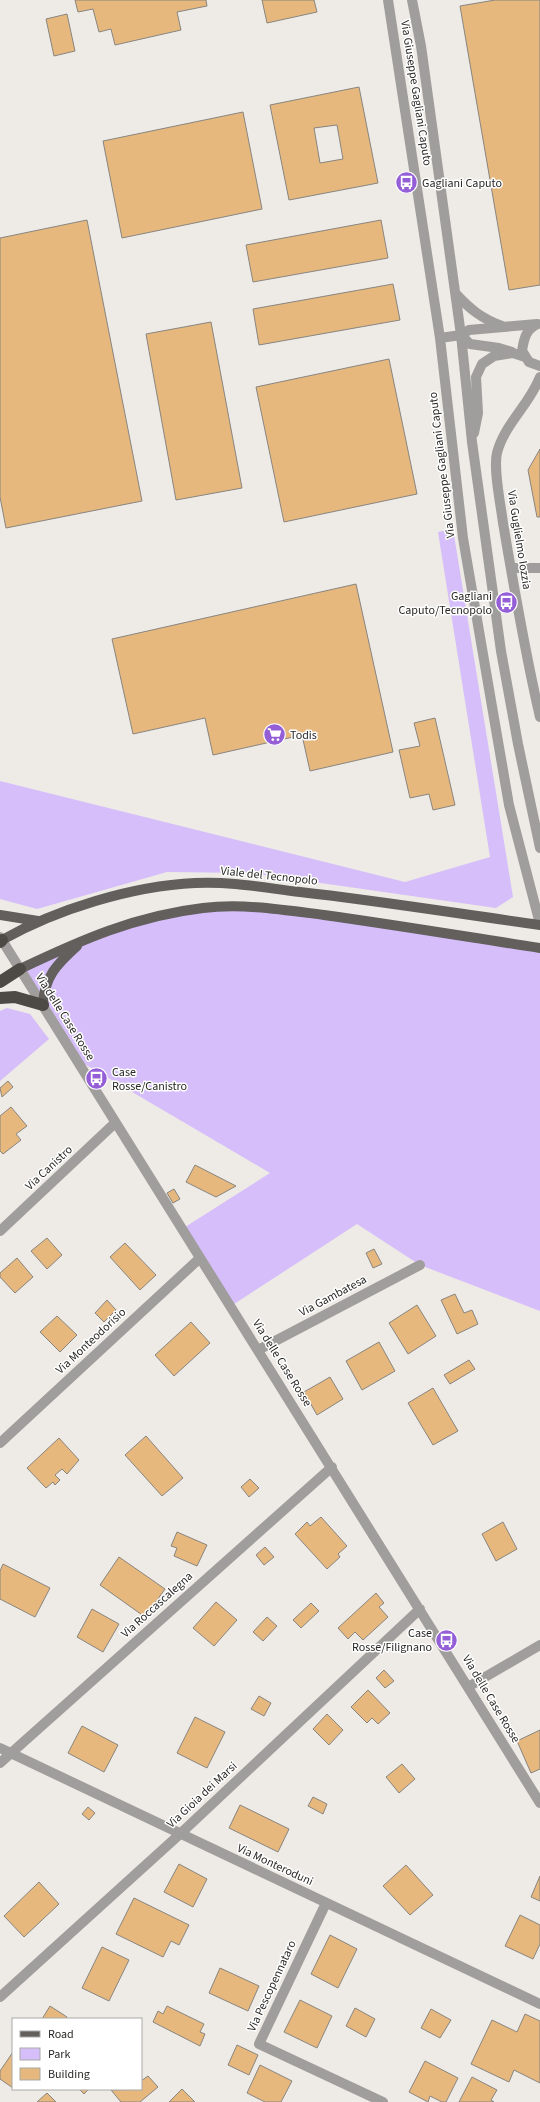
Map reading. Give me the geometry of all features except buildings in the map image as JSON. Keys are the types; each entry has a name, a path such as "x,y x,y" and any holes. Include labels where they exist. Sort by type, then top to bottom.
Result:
{"highway":[{"path":"0,982 20,969"},
{"path":"0,998 20,997 43,1005"}],"main road":[{"name":"Viale del Tecnopolo","path":"1,940 38,921 92,902 160,887 195,883 231,884 357,898 540,925"},
{"path":"20,969 86,938 135,921 205,907 263,908 540,948"},
{"path":"0,915 38,921"},
{"path":"43,1005 43,993 50,972 57,963 86,938"}],"street":[{"name":"Via Giuseppe Gagliani Caputo","path":"388,0 440,338 463,538 507,797 540,925"},
{"name":"Via Giuseppe Gagliani Caputo","path":"412,0 421,46 456,294 472,442 502,657 525,782 540,848"},
{"path":"456,294 470,309 484,319 504,327"},
{"path":"440,338 461,335 469,330 539,324"},
{"path":"539,324 530,328 526,334 522,351 529,362 540,366"},
{"path":"461,335 470,344 499,348 525,357"},
{"path":"472,442 478,413 476,377 482,364 494,356 513,353"},
{"name":"Via Guglielmo Iozzia","path":"540,377 527,403 505,432 496,455 498,490 511,568 540,717"},
{"path":"511,568 540,568"},
{"name":"Via delle Case Rosse","path":"1,940 540,1803"},
{"name":"Via Canistro","path":"0,1231 115,1123"},
{"name":"Via Monteodorisio","path":"0,1443 200,1258"},
{"name":"Via Gambatesa","path":"258,1350 420,1265"},
{"name":"Via Roccascalegna","path":"0,1763 332,1468"},
{"name":"Via Gioia dei Marsi","path":"0,1997 180,1834 420,1609"},
{"path":"468,1687 540,1645"},
{"name":"Via Monteroduni","path":"0,1748 540,2004"},
{"name":"Via Pescopennataro","path":"326,1903 259,2044 383,2102"}],"green space":[{"path":"453,529 513,897 496,908 251,873 167,872 37,909 0,899 0,781 405,882 490,857 438,532"},
{"path":"263,908 540,948 540,1311 420,1265 357,1224 231,1306 182,1229 270,1173 76,1059 20,969 93,936 176,912"},
{"path":"7,1008 30,1014 49,1039 0,1081 0,1011"}],"place":[{"name":"Gagliani Caputo","path":"407,183"},
{"name":"Gagliani Caputo/Tecnopolo","path":"507,603"},
{"name":"Todis","path":"274,735"},
{"name":"Case Rosse/Canistro","path":"96,1079"},
{"name":"Case Rosse/Filignano","path":"447,1640"}]}
